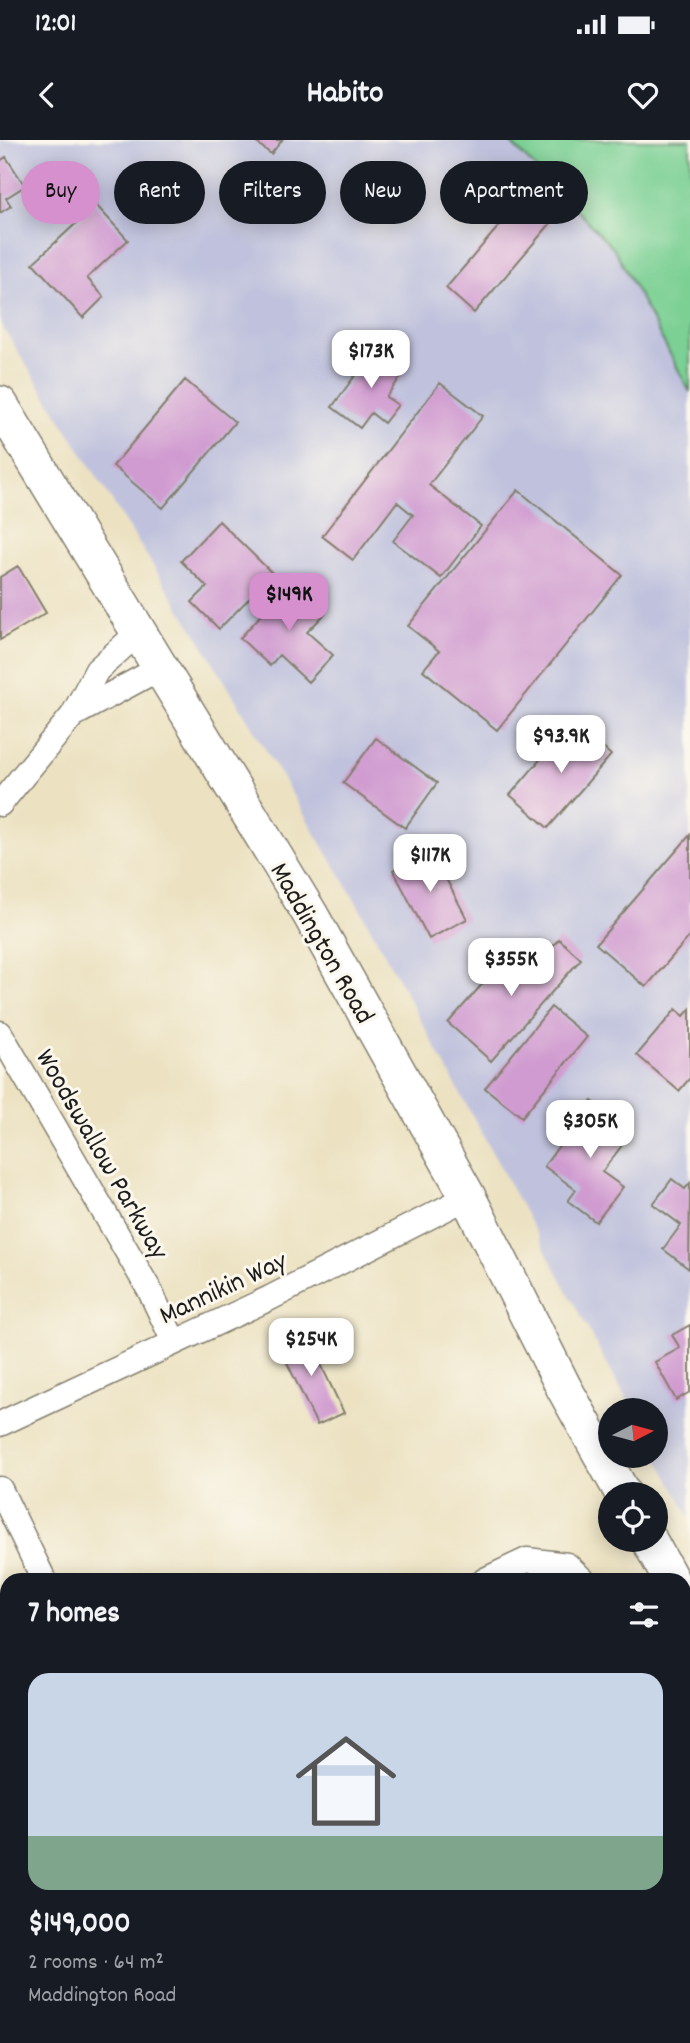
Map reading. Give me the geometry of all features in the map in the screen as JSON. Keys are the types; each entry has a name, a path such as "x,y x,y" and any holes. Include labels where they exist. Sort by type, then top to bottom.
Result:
{"main road":[{"name":"Maddington Road","path":"0,404 310,914 467,1197 565,1388 617,1482"},
{"path":"656,1552 667,1573"}],"street":[{"path":"0,804 73,715 97,670 139,632"},
{"path":"73,715 160,668"},
{"name":"Woodswallow Parkway","path":"0,1032 150,1291 174,1342"},
{"name":"Mannikin Way","path":"0,1424 270,1298 467,1197"},
{"path":"0,1489 41,1573"},
{"path":"500,1573 527,1560 567,1565 576,1573"}],"shaded area":[{"path":"0,140 508,140 528,161 440,161 440,224 588,222 615,250 690,392 690,1517 663,1468 668,1468 668,1398 625,1398 358,905 208,653 0,323"}],"green space":[{"path":"508,140 690,140 690,392 615,250 588,222 588,161 528,161"}],"building":[{"path":"253,140 282,140 271,154"},
{"path":"6,157 21,180 21,189 6,198 11,206 0,213 0,161"},
{"path":"100,209 128,240 87,278 104,297 83,318 33,263 75,224 100,224"},
{"path":"501,224 550,224 474,313 446,288"},
{"path":"376,347 406,370 386,397 398,405 384,423 371,413 360,428 332,407"},
{"path":"185,380 235,422 163,508 113,466"},
{"path":"440,383 483,416 429,485 481,526 441,578 393,541 413,515 397,502 353,560 322,536"},
{"path":"518,490 622,575 497,730 423,670 439,651 408,626"},
{"path":"219,521 273,574 219,629 192,602 207,587 181,561"},
{"path":"18,566 46,613 0,640 0,577"},
{"path":"291,582 325,614 307,632 333,655 308,682 279,655 270,666 240,638"},
{"path":"573,721 611,755 548,828 510,795"},
{"path":"376,738 437,783 405,828 343,783"},
{"path":"690,835 690,936 646,987 596,944"},
{"path":"431,850 467,919 429,939 393,870"},
{"path":"559,939 581,959 491,1061 448,1023 515,947 535,965"},
{"path":"551,1007 587,1037 522,1117 485,1088"},
{"path":"676,1009 684,1016 690,1009 690,1078 679,1091 637,1055"},
{"path":"592,1101 632,1132 602,1172 623,1187 596,1222 568,1201 576,1190 544,1166"},
{"path":"672,1179 685,1189 690,1183 689,1269 663,1249 681,1225 653,1204"},
{"path":"690,1325 690,1392 676,1400 655,1362 680,1348 672,1335"},
{"path":"305,1331 344,1413 317,1425 278,1344"}]}
